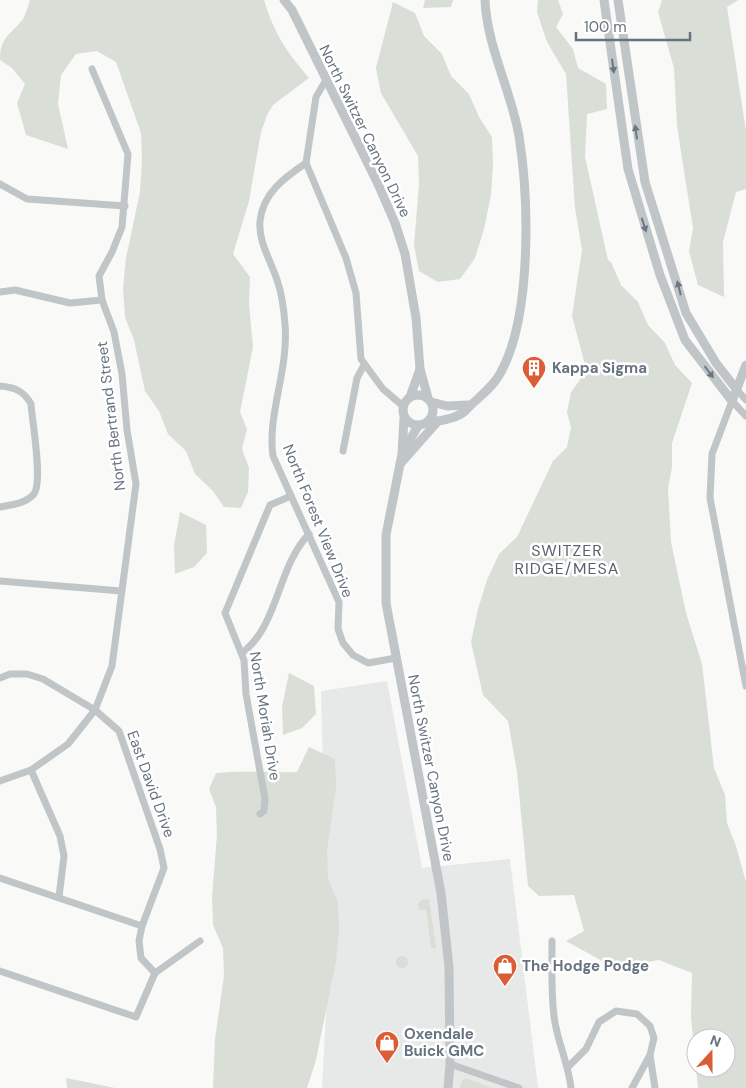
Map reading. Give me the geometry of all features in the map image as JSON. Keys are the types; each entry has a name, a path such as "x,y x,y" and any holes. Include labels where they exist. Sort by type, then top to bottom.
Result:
{"street":[{"name":"North Switzer Canyon Drive","path":"284,0 292,10 378,184 405,254 416,318 420,369 430,400"},
{"path":"468,405 447,406 420,394 410,397 403,406 404,418 409,423 422,424 457,415 466,410 468,405 491,387 502,370 521,306 526,266 524,196 519,135 489,31 485,0"},
{"path":"604,0 628,169 660,275 685,340 732,401 746,416"},
{"path":"618,0 642,166 685,309 716,363 746,400"},
{"name":"North Bertrand Street","path":"0,781 31,770 68,744 95,710 112,666 136,484 127,430 122,374 114,332 102,300 99,276 112,252 122,227 128,154 92,69"},
{"path":"326,80 316,97 306,163 346,258 356,294 360,351 364,365 382,389 403,406"},
{"name":"North Forest View Drive","path":"306,163 285,177 266,198 260,222 264,249 278,282 286,338 284,370 271,439 273,456 339,602 338,629 343,643 353,655 368,663 396,658"},
{"path":"0,184 26,199 125,206"},
{"path":"0,292 15,290 70,303 102,300"},
{"path":"674,314 685,309"},
{"path":"343,451 357,378 364,365"},
{"path":"746,365 712,454 710,498 746,686"},
{"name":"North Switzer Canyon Drive","path":"410,397 420,369"},
{"path":"0,386 10,387 26,395 31,404 39,482 34,495 19,504 0,507"},
{"path":"422,424 433,410 430,400"},
{"name":"North Switzer Canyon Drive","path":"404,418 401,459 386,535 386,603 441,893 449,967 450,1064 448,1088"},
{"path":"401,459 439,420"},
{"name":"North Switzer Canyon Drive","path":"401,459 422,424"},
{"name":"North Moriah Drive","path":"260,814 264,811 265,799 246,694 242,653 225,612 270,505 291,496"},
{"path":"242,653 255,642 267,620 295,552 309,534"},
{"path":"0,580 121,591"},
{"name":"East David Drive","path":"0,678 10,674 27,674 43,679 95,710 119,731 160,849 164,868 142,926 139,941 141,958 155,972"},
{"path":"31,770 60,836 64,856 58,897"},
{"path":"0,878 142,926"},
{"path":"0,971 136,1017 155,972 200,941"},
{"path":"552,942 554,1015 558,1042 569,1066 571,1088"},
{"path":"569,1066 586,1049 599,1022 616,1011 637,1014 650,1026 654,1038 650,1055 632,1088"},
{"path":"650,1055 655,1088"},
{"path":"450,1064 519,1088"}],"shaded area":[{"path":"30,0 264,0 272,23 282,42 309,78 273,105 268,113 261,132 249,201 233,254 250,277 249,304 253,347 240,412 247,429 242,449 249,468 248,492 241,508 224,507 213,491 195,474 186,451 168,434 159,411 145,391 134,340 125,317 123,289 126,258 140,192 141,133 116,62 97,51 76,54 61,75 58,104 68,149 26,135 17,103 25,84 12,68 0,60 0,52 7,36 23,19"},
{"path":"425,0 453,0 451,7 423,8"},
{"path":"538,0 558,0 563,14 556,27 573,49 578,68 606,84 607,109 587,114 585,157 608,260 611,262 621,285 638,302 648,325 665,343 675,365 692,383 672,443 672,467 668,488 671,542 686,613 702,664 714,768 725,795 727,823 736,846 746,882 746,1088 698,1088 697,1078 736,1078 736,1028 692,1028 692,973 659,960 615,968 566,941 584,931 574,895 539,896 528,886 517,772 508,721 483,695 471,642 487,580 499,554 517,537 553,461 567,447 571,427 567,412 571,392 580,380 584,361 572,316 582,250 575,208 566,74 547,42 537,12"},
{"path":"662,0 738,0 727,7 746,131 746,189 736,192 723,242 724,297 698,285 689,251 693,228 677,126 674,68 658,12"},
{"path":"393,2 415,13 424,36 442,54 451,76 469,94 479,117 492,137 491,195 484,229 475,258 460,279 438,282 419,271 414,245 419,184 418,156 381,93 376,68"},
{"path":"180,512 206,525 207,553 194,567 175,574 174,546"},
{"path":"289,673 314,686 316,714 302,728 283,735 282,707"},
{"path":"387,681 422,868 510,859 538,1088 322,1088 328,973 321,691"},
{"path":"309,747 335,759 336,787 327,851 328,879 338,902 339,930 336,961 316,1060 307,1088 213,1088 215,1039 224,976 223,948 213,925 212,897 217,835 216,807 209,789 216,773 297,772"},
{"path":"429,899 436,948 431,948 426,910 419,910 418,904 421,900"},
{"path":"400,956 404,956 408,962 404,968 400,968 396,964 396,960"},
{"path":"66,1078 115,1088 67,1088"},
{"path":"466,1078 492,1088 460,1088 462,1081"}],"place":[{"name":"Kappa Sigma","path":"534,389"},
{"name":"The Hodge Podge","path":"505,987"},
{"name":"Oxendale Buick GMC","path":"387,1064"}],"district":[{"name":"SWITZER RIDGE/MESA","path":"567,559"}]}
